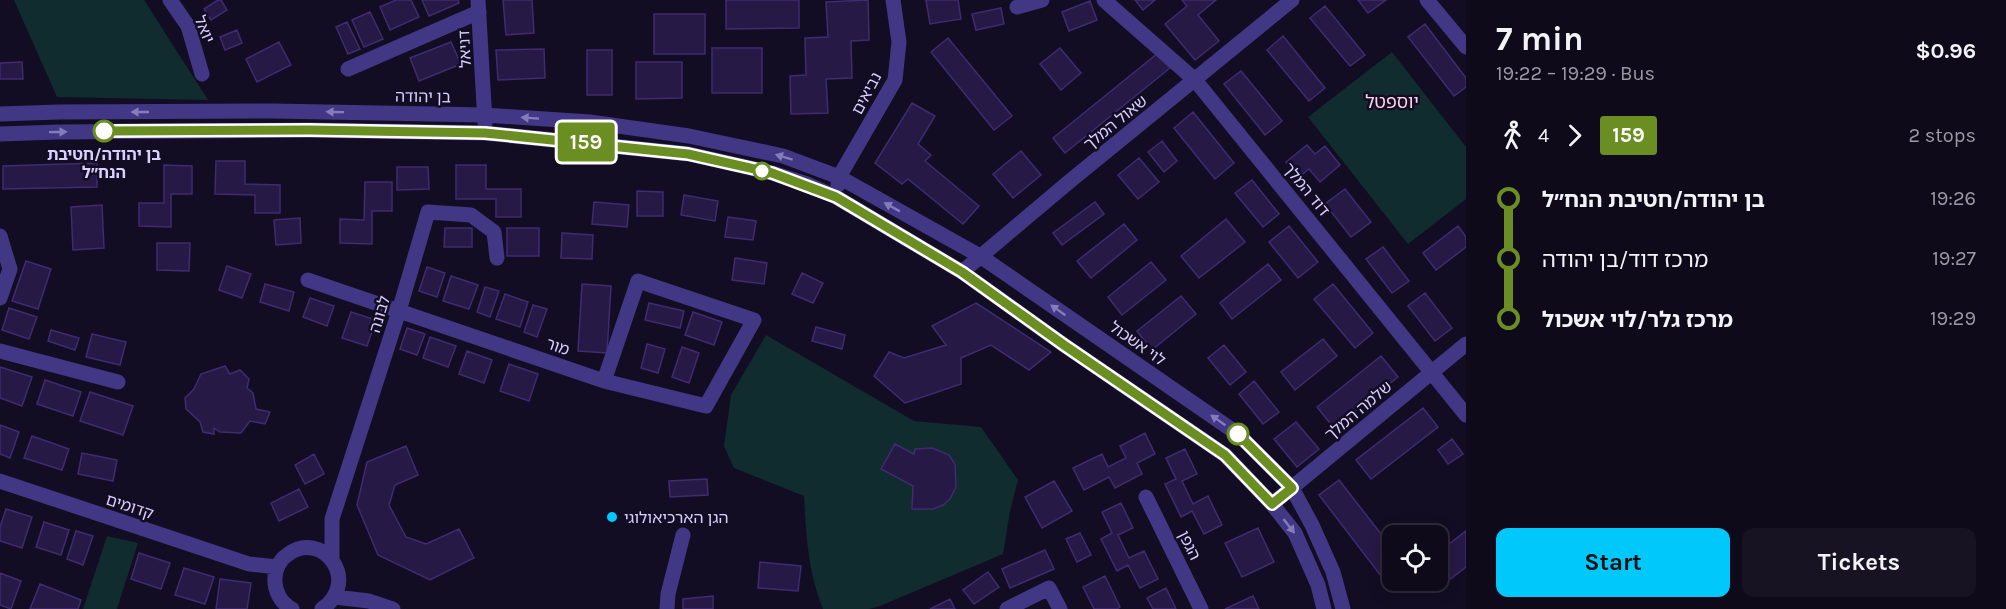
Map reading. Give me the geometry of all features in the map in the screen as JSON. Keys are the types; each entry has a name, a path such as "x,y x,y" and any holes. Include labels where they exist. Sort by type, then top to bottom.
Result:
{"street":[{"name":"יואל","path":"170,0 188,26 202,74"},
{"name":"נביאים","path":"836,197 839,177 895,80 899,42 893,0"},
{"path":"1017,7 1042,0"},
{"name":"דוד המלך","path":"1104,0 1195,80 1466,415"},
{"name":"שאול המלך","path":"962,272 1292,0"},
{"path":"1427,0 1466,48"},
{"path":"348,69 479,6"},
{"name":"דניאל","path":"479,6 486,115 485,133"},
{"name":"בן יהודה","path":"0,114 273,111 486,115 590,123 689,136 783,156 839,177"},
{"path":"0,134 298,130 485,133 688,154 772,173 836,197 962,272 1225,455 1272,504 1295,533 1318,585 1324,609"},
{"name":"לוי אשכול","path":"839,177 980,256 1238,434 1292,488 1333,572 1342,609"},
{"name":"לבונה","path":"312,548 332,519 399,311 428,212 471,215 494,232 497,258"},
{"path":"0,236 10,269 0,298"},
{"name":"מור","path":"308,280 604,381 706,406 754,320 638,281 604,381"},
{"name":"שלמה המלך","path":"1272,504 1466,344"},
{"path":"0,351 118,382"},
{"name":"קדומים","path":"0,482 249,564 277,567"},
{"name":"הגפן","path":"1146,496 1201,609"},
{"name":"לבונה","path":"332,519 332,559"},
{"path":"667,609 668,594 683,535"},
{"path":"290,608 277,593 274,583 277,567 291,551 312,548 320,550 332,559 338,568 340,580 335,597 322,609"},
{"name":"קדומים","path":"249,564 274,583"},
{"path":"340,580 369,601"},
{"path":"1007,609 1048,588 1060,609"},
{"path":"335,597 369,601 393,609"}],"green space":[{"path":"14,0 144,0 208,100 57,97"},
{"path":"1392,52 1466,147 1466,199 1408,244 1308,117"},
{"path":"766,335 914,421 981,427 1018,480 1003,554 880,606 869,609 823,609 811,567 804,496 734,468 724,446 731,395"},
{"path":"107,536 138,543 117,609 83,609"}],"building":[{"path":"221,0 227,10 211,20 204,9"},
{"path":"396,0 411,0 419,17 390,30 380,7"},
{"path":"422,0 458,0 459,3 429,16"},
{"path":"503,0 532,0 534,33 506,35"},
{"path":"726,0 799,0 799,28 726,29"},
{"path":"868,0 869,40 851,41 852,78 826,79 828,113 791,114 790,76 806,75 805,38 828,37 826,2"},
{"path":"926,0 958,0 961,19 930,24"},
{"path":"1135,0 1155,0 1143,10"},
{"path":"1182,0 1216,0 1198,15 1219,41 1195,60 1165,24 1187,6"},
{"path":"1358,0 1386,0 1368,13"},
{"path":"1090,1 1097,20 1069,31 1062,12"},
{"path":"1325,6 1365,55 1350,66 1310,18"},
{"path":"1001,8 1004,24 976,30 972,14"},
{"path":"370,12 383,39 364,47 352,20"},
{"path":"654,14 705,14 705,54 654,54"},
{"path":"347,22 360,49 348,54 336,27"},
{"path":"1425,24 1466,78 1466,87 1454,96 1408,37"},
{"path":"237,30 242,43 225,50 220,37"},
{"path":"1283,36 1325,88 1309,101 1267,50"},
{"path":"948,38 1012,116 994,130 931,52"},
{"path":"279,42 291,65 257,82 246,59"},
{"path":"451,42 461,64 419,81 410,58"},
{"path":"712,48 762,48 762,93 712,93"},
{"path":"1060,48 1081,73 1061,90 1040,64"},
{"path":"544,49 545,78 498,80 496,50"},
{"path":"587,50 612,50 612,95 587,95"},
{"path":"1158,53 1170,68 1065,153 1053,138"},
{"path":"22,62 23,79 0,79 0,63"},
{"path":"636,62 682,62 682,98 636,99"},
{"path":"1241,71 1282,121 1265,135 1224,84"},
{"path":"912,103 935,116 918,144 931,155 925,161 979,206 963,224 908,179 902,184 875,163"},
{"path":"1193,112 1234,163 1215,179 1174,128"},
{"path":"1162,141 1177,161 1164,172 1148,152"},
{"path":"1307,145 1315,154 1325,146 1340,165 1320,182 1309,169 1299,177 1286,162"},
{"path":"1021,151 1041,175 1013,198 993,174"},
{"path":"1139,158 1159,182 1138,199 1118,175"},
{"path":"216,161 245,161 245,184 280,185 280,213 255,213 255,195 215,194"},
{"path":"97,163 97,187 3,189 3,166"},
{"path":"164,165 192,166 192,194 171,194 171,227 139,226 139,203 164,203"},
{"path":"456,165 486,165 486,189 521,189 521,217 496,217 496,199 456,199"},
{"path":"397,167 428,167 429,189 397,190"},
{"path":"1252,180 1279,214 1263,227 1235,193"},
{"path":"365,182 392,182 392,211 372,211 372,244 340,243 340,219 364,220"},
{"path":"1345,189 1371,222 1351,237 1325,204"},
{"path":"637,191 663,192 663,216 637,216"},
{"path":"684,195 718,201 715,221 681,215"},
{"path":"594,202 629,205 627,227 592,224"},
{"path":"1095,202 1104,214 1062,245 1053,233"},
{"path":"102,205 104,248 73,250 71,207"},
{"path":"728,217 756,221 753,240 725,237"},
{"path":"300,218 301,243 276,245 274,220"},
{"path":"1226,219 1245,242 1199,278 1181,256"},
{"path":"1124,224 1137,240 1091,278 1077,261"},
{"path":"1289,226 1318,262 1298,278 1269,242"},
{"path":"1458,226 1466,237 1466,247 1436,270 1423,253"},
{"path":"445,228 472,228 472,247 444,247"},
{"path":"507,228 539,228 539,256 507,256"},
{"path":"562,233 593,235 592,259 561,258"},
{"path":"157,243 190,243 189,271 157,270"},
{"path":"1383,247 1409,281 1392,293 1366,259"},
{"path":"735,258 767,263 764,284 732,280"},
{"path":"26,261 51,269 38,309 12,301"},
{"path":"1151,262 1166,280 1122,315 1108,297"},
{"path":"1268,264 1281,280 1232,319 1220,303"},
{"path":"227,266 251,274 242,298 219,290"},
{"path":"427,267 445,273 437,297 419,291"},
{"path":"802,273 823,283 813,303 792,294"},
{"path":"451,276 478,285 469,309 443,301"},
{"path":"265,284 294,292 289,311 260,302"},
{"path":"582,284 611,286 607,353 578,351"},
{"path":"1333,284 1373,333 1355,348 1314,299"},
{"path":"485,287 499,291 490,317 477,312"},
{"path":"1425,293 1452,328 1435,341 1408,306"},
{"path":"505,294 528,302 520,327 496,319"},
{"path":"1181,296 1196,314 1152,350 1137,331"},
{"path":"310,298 334,306 327,326 303,317"},
{"path":"649,303 684,311 680,328 645,320"},
{"path":"976,303 1051,352 1029,370 991,345 961,358 961,384 905,403 874,376 889,352 904,358 946,345 932,326"},
{"path":"533,305 547,309 537,337 524,332"},
{"path":"9,308 37,317 29,339 2,330"},
{"path":"351,312 376,320 367,346 342,338"},
{"path":"693,312 722,322 714,345 685,335"},
{"path":"816,327 845,335 842,349 812,341"},
{"path":"407,328 425,334 417,355 400,349"},
{"path":"51,330 79,338 75,350 48,341"},
{"path":"92,334 126,342 120,365 86,357"},
{"path":"430,337 456,346 448,367 423,358"},
{"path":"1323,339 1337,356 1295,390 1281,372"},
{"path":"647,344 665,349 658,373 641,368"},
{"path":"1224,345 1246,372 1230,385 1208,358"},
{"path":"682,347 699,353 689,383 672,377"},
{"path":"467,351 492,360 484,383 459,374"},
{"path":"1381,356 1398,377 1334,428 1317,407"},
{"path":"509,364 538,374 529,401 500,391"},
{"path":"225,366 230,374 240,370 249,379 247,388 253,393 256,409 270,412 265,424 250,421 241,433 220,432 214,428 214,434 203,432 200,422 186,409 185,398 194,389 201,374"},
{"path":"0,367 32,377 22,406 0,398"},
{"path":"45,380 81,392 73,416 37,404"},
{"path":"1254,381 1279,412 1263,424 1239,394"},
{"path":"90,392 133,406 123,435 80,421"},
{"path":"1423,408 1438,427 1371,479 1356,460"},
{"path":"1296,422 1319,449 1297,467 1274,439"},
{"path":"0,425 19,432 10,458 0,454"},
{"path":"1145,433 1155,454 1137,463 1142,474 1115,488 1109,477 1084,490 1073,468 1102,454 1108,467 1126,458 1120,446"},
{"path":"32,436 69,449 62,470 24,458"},
{"path":"1452,439 1463,454 1448,464 1438,450"},
{"path":"895,444 914,454 915,449 932,448 949,455 955,464 956,487 950,499 933,509 912,509 913,486 881,469"},
{"path":"406,446 418,475 395,485 389,505 406,537 426,544 459,529 474,558 430,580 378,555 357,505 367,462"},
{"path":"1185,449 1197,474 1182,481 1193,504 1208,496 1222,525 1204,534 1192,511 1181,517 1165,484 1176,479 1166,458"},
{"path":"82,453 117,460 113,481 78,474"},
{"path":"314,454 324,474 305,484 295,465"},
{"path":"707,479 708,495 670,497 669,481"},
{"path":"1339,480 1382,535 1382,577 1319,495"},
{"path":"1054,481 1072,511 1042,528 1025,497"},
{"path":"299,489 308,507 279,521 271,503"},
{"path":"1121,503 1133,528 1118,535 1129,558 1144,551 1158,579 1140,588 1128,565 1117,571 1101,539 1112,533 1102,512"},
{"path":"6,509 32,517 22,548 0,541 0,527"},
{"path":"44,522 69,530 61,555 36,547"},
{"path":"1258,528 1274,562 1242,577 1225,543"},
{"path":"76,531 93,536 83,565 67,559"},
{"path":"1466,531 1466,567 1448,581 1448,545"},
{"path":"1080,533 1091,555 1077,562 1066,539"},
{"path":"1045,550 1054,569 1010,588 1002,569"},
{"path":"139,553 170,563 161,589 131,579"},
{"path":"760,562 801,566 798,591 758,588"},
{"path":"184,568 214,577 205,604 175,595"},
{"path":"988,572 999,587 974,604 963,590"},
{"path":"0,573 21,581 11,609 0,605"},
{"path":"1105,576 1120,607 1117,609 1094,609 1083,587"},
{"path":"220,579 251,583 247,609 216,609"},
{"path":"40,584 81,600 78,609 30,609"},
{"path":"1166,588 1176,609 1153,609 1147,598"},
{"path":"713,596 713,609 683,609 683,599"},
{"path":"1253,596 1259,609 1225,609"},
{"path":"950,599 955,609 930,609"}],"bus line":[{"name":"159","path":"104,131 309,130 485,133 688,154 772,173 807,184 836,197 962,272 1225,455 1272,504 1292,488 1238,434"}],"place":[{"name":"בן יהודה/חטיבת הנח״ל","path":"104,131"},
{"name":"הגן הארכיאולוגי","path":"612,517"}],"district":[{"name":"יוספטל","path":"1392,102"}]}
